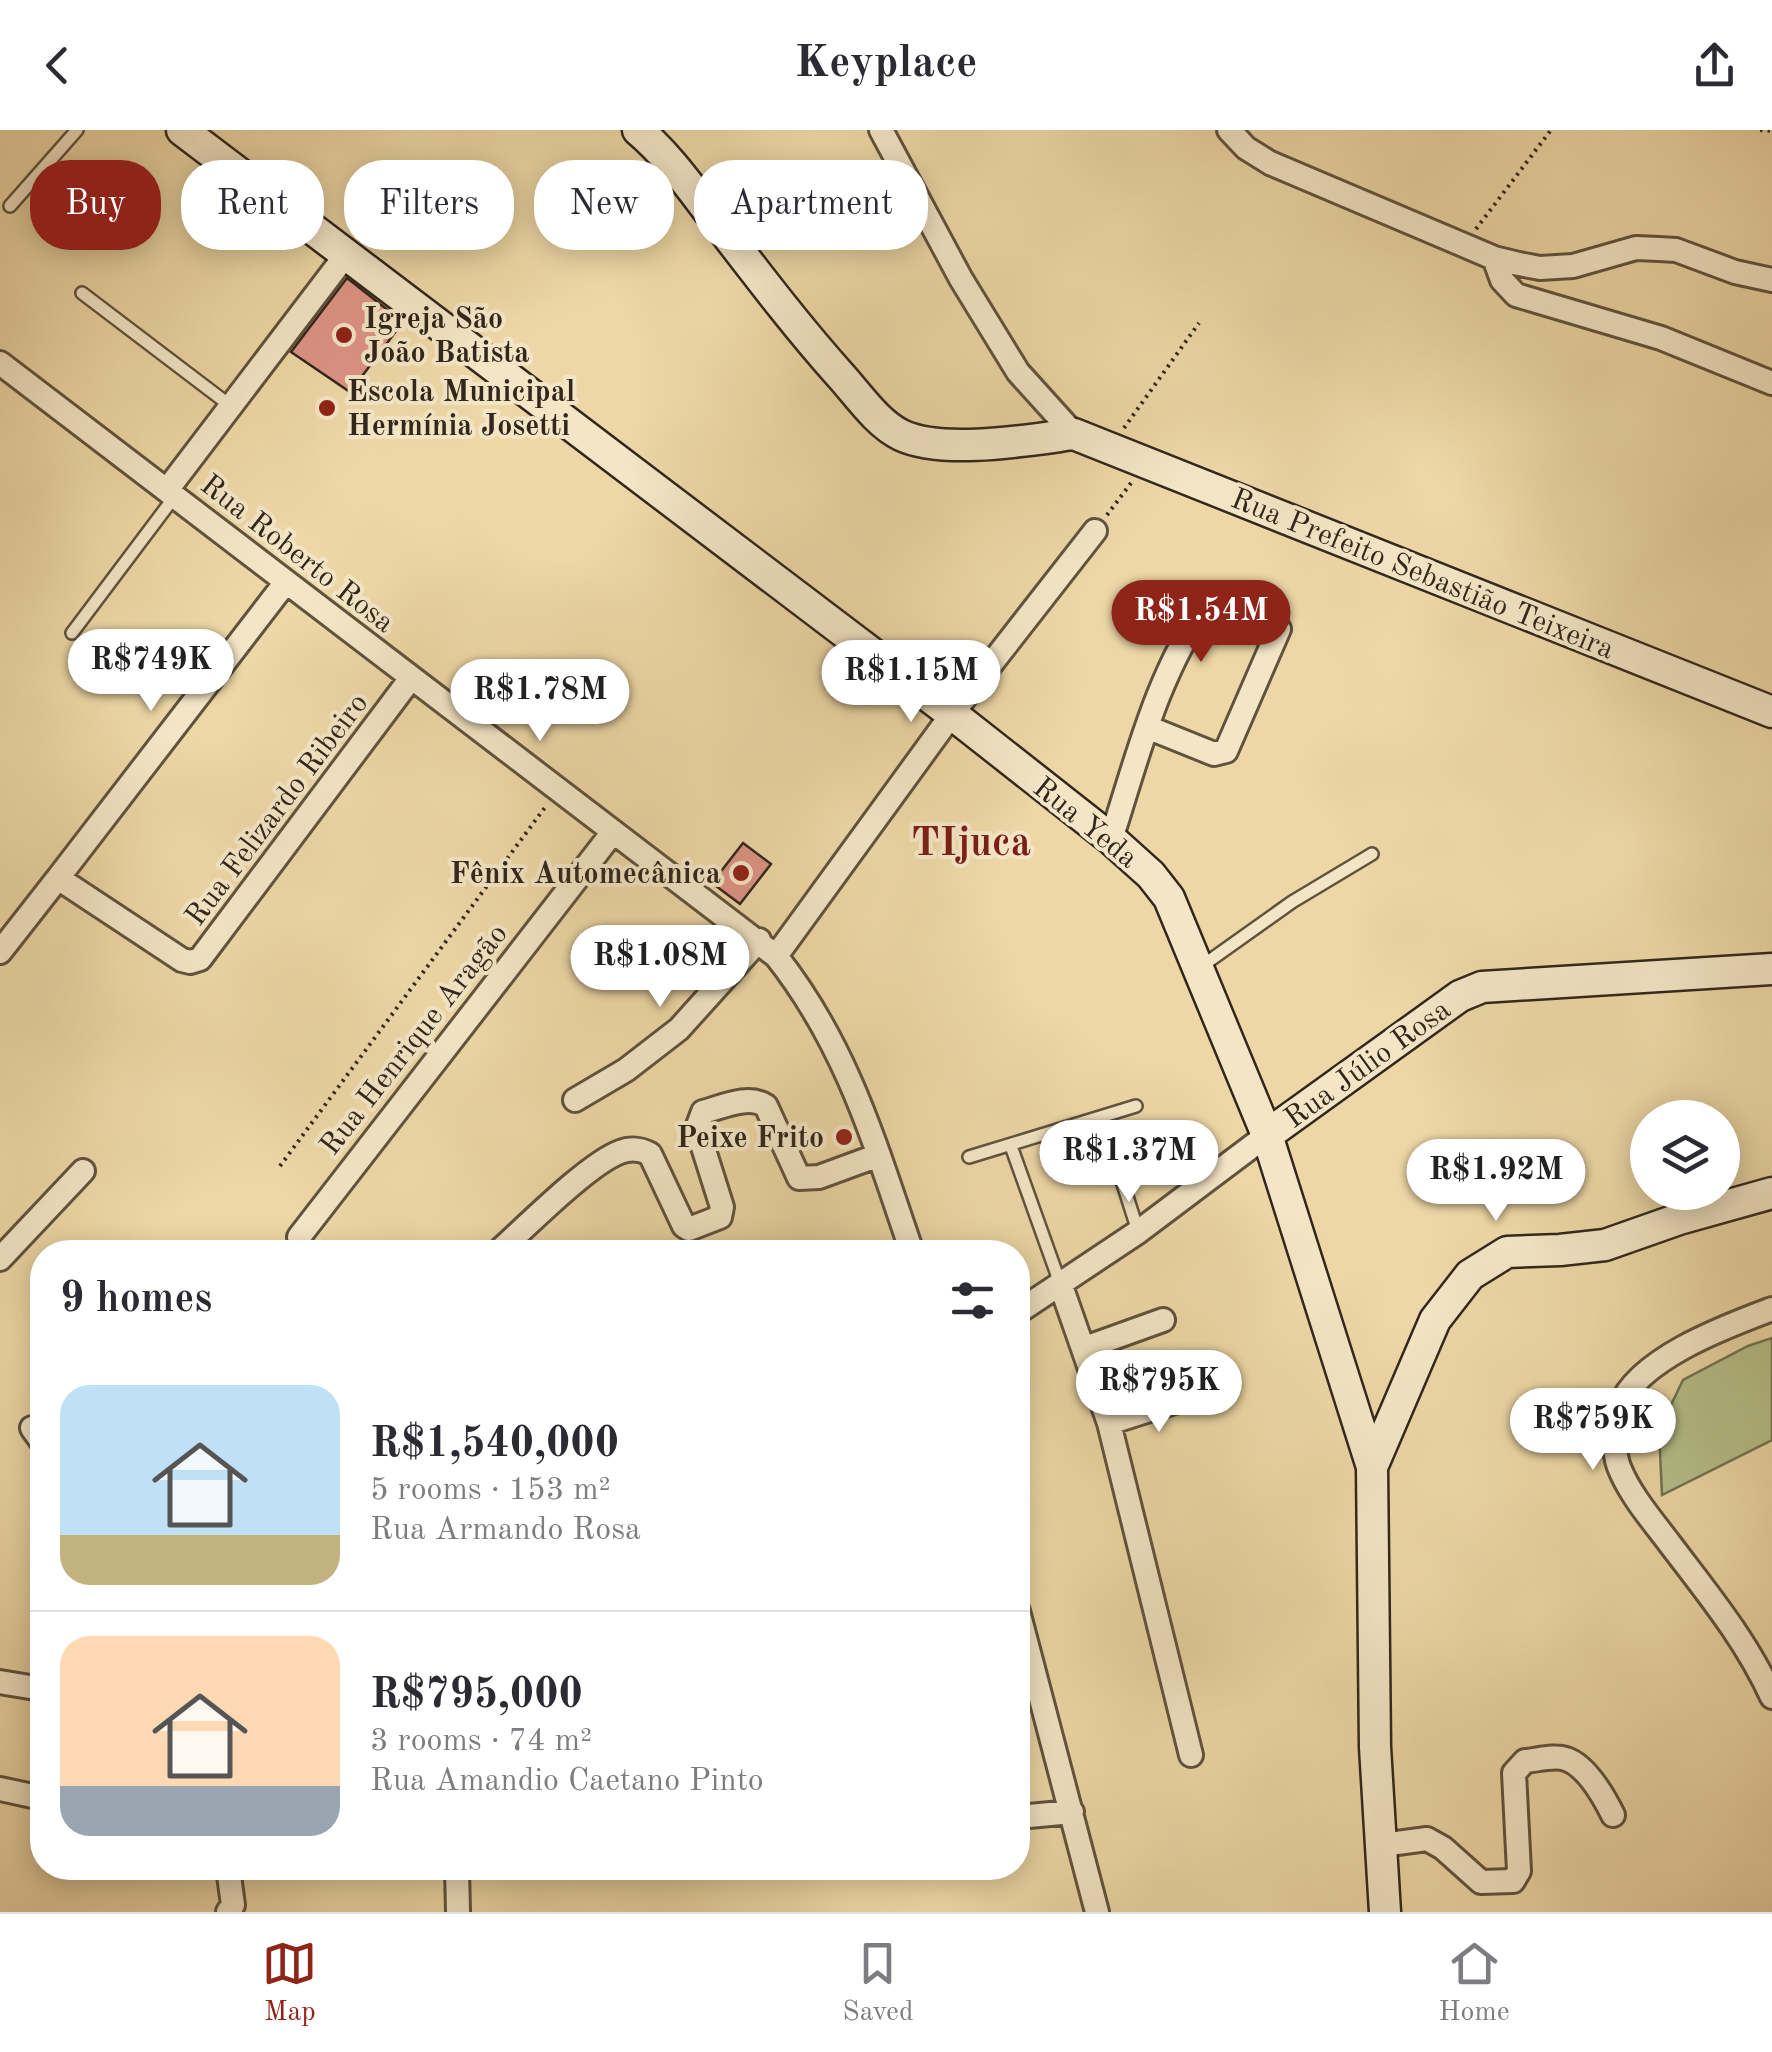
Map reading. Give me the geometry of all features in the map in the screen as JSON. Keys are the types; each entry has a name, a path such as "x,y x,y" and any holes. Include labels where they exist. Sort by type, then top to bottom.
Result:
{"street":[{"name":"Rua Yeda","path":"182,130 952,714 1151,875 1169,898 1267,1135 1372,1468"},
{"path":"638,130 670,162 818,350 878,418 901,435 965,444 1020,442 1074,434"},
{"path":"882,130 962,279 1018,372 1074,434"},
{"path":"1229,130 1246,148 1270,163 1494,258 1540,268 1573,266 1636,248 1676,250 1735,272 1772,280"},
{"path":"171,493 345,256"},
{"path":"1494,258 1502,280 1516,295 1661,338 1772,383"},
{"name":"Rua Roberto Rosa","path":"0,363 768,948 822,1020 852,1080 908,1240"},
{"name":"Rua Prefeito Sebastião Teixeira","path":"1074,434 1772,712"},
{"path":"575,1100 626,1070 768,948 1095,531"},
{"path":"0,952 286,582"},
{"path":"1111,839 1147,727 1169,670 1210,601 1279,629 1226,752 1214,754 1147,727"},
{"name":"Rua Felizardo Ribeiro","path":"58,878 182,960 200,959 411,678"},
{"name":"Rua Henrique Aragão","path":"298,1237 614,832"},
{"name":"Rua Júlio Rosa","path":"1030,1304 1138,1232 1460,996 1482,987 1772,969"},
{"path":"512,1240 600,1162 622,1151 642,1149 650,1154 680,1220 689,1229 720,1217 722,1206 697,1128 703,1112 746,1101 758,1100 766,1106 800,1178 819,1177 878,1155"},
{"path":"0,1259 83,1171"},
{"path":"1385,1912 1375,1747 1372,1468 1434,1320 1460,1286 1483,1266 1508,1252 1605,1245 1680,1218 1772,1193"},
{"path":"1060,1283 1109,1423 1191,1755"},
{"path":"1772,1309 1679,1348 1651,1370 1620,1406 1616,1434 1618,1464 1636,1497 1751,1653 1772,1697"},
{"path":"1085,1348 1163,1320"},
{"path":"1109,1423 1193,1396"},
{"path":"1030,1655 1096,1912"},
{"path":"0,1682 30,1687"},
{"path":"1382,1845 1427,1838 1481,1882 1513,1881 1518,1870 1514,1773 1525,1761 1571,1761 1614,1815"},
{"path":"0,1790 30,1796"},
{"path":"1030,1816 1072,1812"},
{"path":"228,1912 233,1904 230,1880"},
{"path":"457,1880 458,1912"}],"lane":[{"path":"10,206 77,130"},
{"path":"82,294 232,408"},
{"path":"72,633 171,493"},
{"path":"1198,968 1292,902 1372,854"},
{"path":"970,1157 1136,1106"},
{"path":"1089,1121 1123,1184 1138,1232"},
{"path":"1012,1146 1060,1283"}],"path":[{"path":"1464,245 1551,130"},
{"path":"1760,130 1772,131"},
{"path":"1110,448 1200,323"},
{"path":"1095,531 1146,462"},
{"path":"280,1166 558,790"}],"green space":[{"path":"1772,1338 1772,1440 1662,1495 1659,1430 1683,1380 1748,1346"}],"building":[{"name":"Igreja São João Batista","path":"347,278 403,322 350,392 291,352"},
{"name":"Fênix Automecânica","path":"743,843 771,864 740,904 712,883"}],"place":[{"name":"Igreja São João Batista","path":"344,335"},
{"name":"Escola Municipal Hermínia Josetti","path":"327,408"},
{"name":"Fênix Automecânica","path":"741,873"},
{"name":"Peixe Frito","path":"844,1137"}],"district":[{"name":"TIjuca","path":"971,841"}]}
